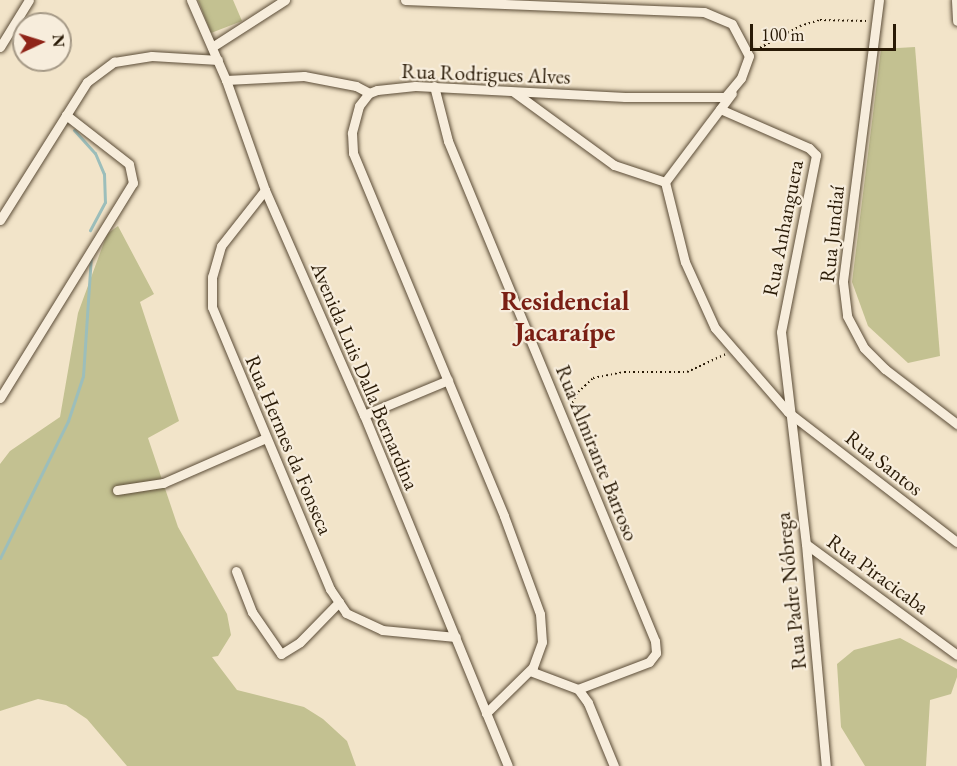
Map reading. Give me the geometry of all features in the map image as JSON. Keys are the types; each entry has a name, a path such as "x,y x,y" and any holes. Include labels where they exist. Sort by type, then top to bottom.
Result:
{"street":[{"path":"0,47 28,0"},
{"name":"Avenida Luis Dalla Bernardina","path":"190,0 226,80 265,190 364,415 508,766"},
{"path":"264,13 268,0"},
{"path":"212,47 285,0"},
{"path":"405,0 704,12 732,24 748,53 745,70 733,92 665,182 614,165 514,92"},
{"name":"Rua Jundiaí","path":"879,0 843,282 847,316 864,348 885,369 957,424"},
{"path":"956,0 957,21"},
{"path":"0,220 87,82 114,62 152,56 218,60"},
{"path":"226,80 304,76 356,86 369,93 359,106 354,123 353,153 538,603 542,642 530,671 486,713"},
{"name":"Rua Rodrigues Alves","path":"369,93 395,87 434,86 514,92 703,98 725,97 733,92"},
{"name":"Rua Almirante Barroso","path":"434,86 448,141 655,641 656,653 649,662 578,689"},
{"name":"Rua Anhanguera","path":"720,110 809,148 816,155 781,332 788,412"},
{"path":"0,398 84,258 131,190 133,176 129,164 66,115"},
{"name":"Rua Santos","path":"665,182 685,262 716,328 788,412 957,542"},
{"name":"Rua Hermes da Fonseca","path":"265,190 222,246 212,277 212,307 267,438 339,602 346,613 381,630 456,638"},
{"path":"364,415 448,380"},
{"name":"Rua Padre Nóbrega","path":"788,412 806,544 826,766"},
{"path":"117,490 163,483 267,438"},
{"name":"Rua Piracicaba","path":"806,544 957,655"},
{"path":"236,571 252,612 281,654 300,642 339,602"},
{"path":"530,671 578,689 588,703 614,766"}],"path":[{"path":"748,53 820,20 840,18 877,23"},
{"path":"564,418 578,392 594,378 624,372 687,372 734,350"}],"shaded area":[{"path":"198,0 233,0 242,21 211,33"},
{"path":"915,47 940,356 908,363 868,326 852,282 881,49"},
{"path":"118,226 154,294 140,302 179,421 148,438 178,527 227,614 231,635 218,656 212,657 237,690 304,707 323,719 347,741 356,766 127,766 87,719 66,705 38,699 0,711 0,464 10,451 60,417 78,313 107,234"},
{"path":"900,638 957,669 957,677 951,694 930,700 926,766 865,766 841,727 837,664 854,650"}],"waterway":[{"path":"74,130 95,153 104,174 105,202 90,230"},
{"path":"0,558 68,421 83,376 91,257"}],"district":[{"name":"Residencial Jacaraípe","path":"565,316"}]}
